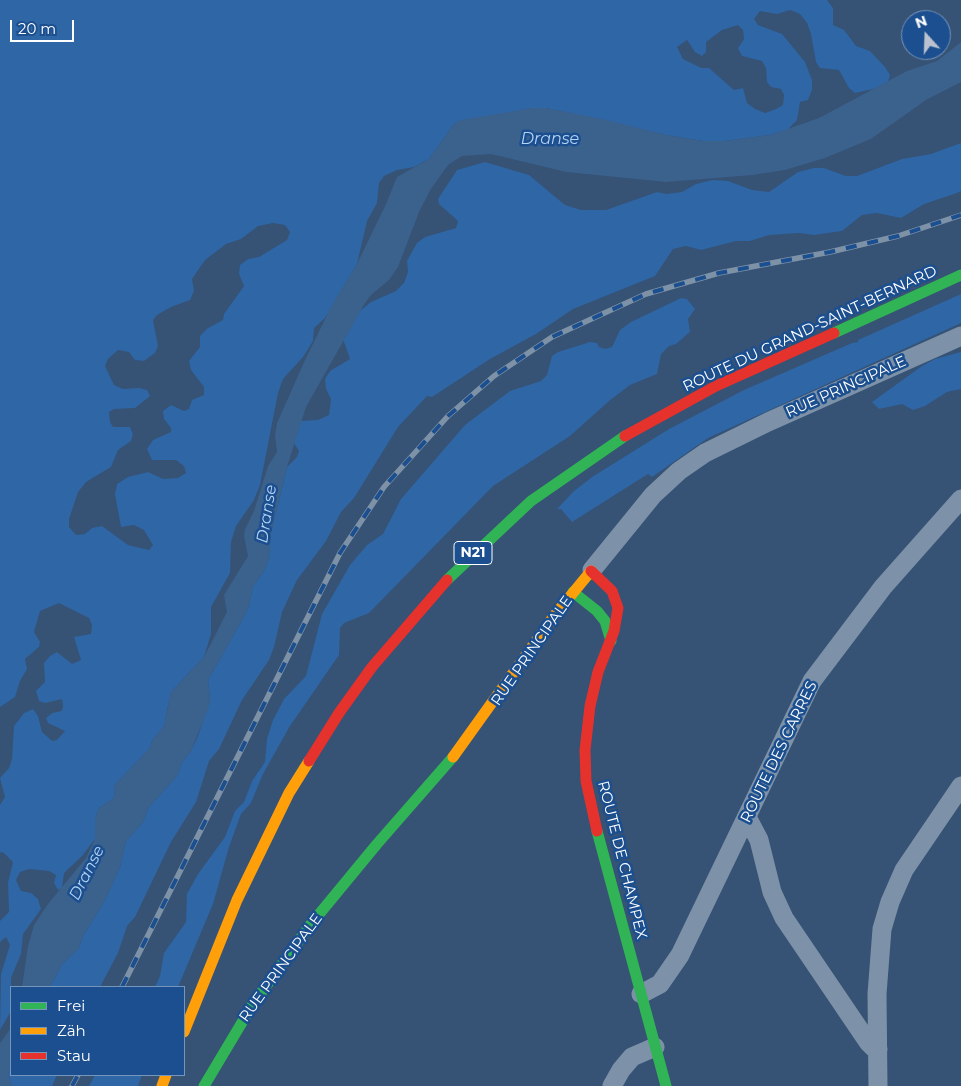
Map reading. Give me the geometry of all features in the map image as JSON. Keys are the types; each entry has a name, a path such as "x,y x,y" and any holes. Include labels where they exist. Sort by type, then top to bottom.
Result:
{"street":[{"name":"ROUTE DU GRAND-SAINT-BERNARD","path":"185,1030 237,900 289,793 366,674 439,587 530,501 632,431 716,386 961,276"},
{"name":"RUE PRINCIPALE","path":"204,1086 253,1004 311,924 371,851 460,751 554,616 652,495 680,471 706,453 768,422 961,336"},
{"name":"ROUTE DES CARRES","path":"641,994 660,984 672,969 700,916 812,681 883,586 961,499"},
{"name":"ROUTE DE CHAMPEX","path":"592,570 605,582 616,601 616,620 598,672 590,706 584,764 594,820 666,1086"},
{"path":"573,592 597,611 604,621 610,641"},
{"path":"878,1086 879,951 890,902 909,862 961,786"},
{"path":"747,817 759,840 772,892 784,918 868,1042 874,1048 878,1048"},
{"path":"612,1086 621,1070 632,1057 655,1047"}],"shaded area":[{"path":"0,0 827,0 833,8 833,25 844,30 856,46 870,51 885,67 890,75 888,82 882,87 855,93 849,88 839,70 820,68 816,62 807,23 800,14 790,10 777,14 760,11 754,19 758,25 782,34 805,62 812,80 812,90 808,100 800,102 797,120 787,130 770,135 725,141 703,141 666,135 546,108 532,108 454,124 429,159 414,167 397,170 384,176 379,183 377,203 367,221 357,264 325,318 314,328 313,341 303,357 283,379 278,393 260,485 254,500 236,526 231,542 230,573 211,607 211,634 204,657 171,692 164,726 152,741 150,748 115,785 114,798 99,808 95,819 95,839 82,856 64,873 62,888 58,890 54,883 56,875 49,871 29,869 20,872 16,880 21,891 31,893 38,899 41,909 23,934 21,954 11,978 10,1013 0,1030 1,974 10,945 6,937 0,942 0,921 9,912 8,883 13,862 4,853 0,852 0,805 5,797 0,778 9,768 12,759 14,726 24,713 33,709 38,716 42,732 52,741 57,740 65,731 48,723 46,718 52,713 62,711 62,699 45,703 39,701 36,691 45,682 44,663 50,656 57,652 72,664 81,660 74,637 91,634 92,625 89,618 59,603 40,611 34,632 40,642 39,647 25,659 27,669 20,681 15,697 0,707","holes":["738,25 743,30 744,39 738,48 742,56 762,61 766,68 767,82 771,87 781,89 784,95 783,105 765,113 747,103 743,88 734,90 709,68 701,68 683,59 677,47 687,40 695,52 702,56 706,52 706,42 722,30","273,223 285,225 290,232 287,240 259,257 248,259 240,265 239,274 244,286 224,314 223,320 208,328 200,336 200,347 189,361 191,370 204,387 204,395 192,400 189,409 184,411 171,405 163,411 164,419 171,428 171,432 153,440 147,449 152,460 176,460 184,466 186,473 178,478 163,479 148,472 128,477 117,484 115,494 121,527 134,525 144,530 153,545 149,550 128,545 102,526 92,528 85,534 76,535 69,527 69,519 78,492 86,482 111,467 118,450 131,441 133,434 130,427 113,427 110,422 109,412 114,409 135,408 150,396 147,390 139,388 123,389 114,385 105,366 108,359 118,350 129,352 135,360 144,361 155,353 158,346 153,320 157,315 171,307 190,300 194,291 192,279 205,260 226,244 241,239 258,226"]},
{"path":"961,143 961,191 924,204 901,218 877,213 862,215 842,231 814,235 799,233 769,235 750,241 736,241 701,250 686,246 673,249 655,276 573,309 536,334 490,359 432,397 427,396 398,427 354,498 341,512 326,541 297,580 282,612 269,660 242,700 219,749 209,761 196,802 171,842 135,917 127,926 118,953 101,986 51,986 62,964 79,948 83,936 105,900 120,867 126,841 143,822 149,807 177,776 182,762 191,751 198,736 210,700 208,680 249,606 253,586 264,571 269,558 271,533 287,467 297,457 299,451 294,443 301,421 318,420 329,415 331,399 326,389 325,379 330,371 350,359 342,336 350,319 371,302 396,291 404,283 408,272 407,261 417,243 425,237 456,228 458,221 439,204 438,199 457,170 485,162 529,175 565,205 581,210 606,210 657,192 666,194 682,192 696,184 712,180 728,181 752,190 769,192 798,172 814,168 824,168 846,176 857,176 902,159 931,154"},
{"path":"961,294 961,323 708,438 652,477 648,474 572,522 561,509 557,509 574,491 592,477 669,429 744,390 858,342 858,340"},
{"path":"681,298 687,299 695,309 688,319 690,332 676,344 669,346 661,354 657,374 630,385 570,436 493,486 369,613 344,623 340,628 339,655 290,726 263,774 251,803 241,814 229,847 213,904 178,986 155,986 160,976 164,953 186,922 187,894 198,874 225,837 235,811 244,802 252,781 265,762 267,739 273,720 284,699 306,676 322,614 350,565 367,545 383,534 401,499 465,425 510,391 541,381 547,375 552,356 558,352 590,342 597,343 599,347 605,349 612,347 620,330 631,322"},
{"path":"961,352 961,389 947,392 925,406 913,410 902,404 879,409 872,402 922,366 935,359"},
{"path":"10,1067 10,1076 57,1076 52,1086 12,1086 8,1075"},
{"path":"94,1076 142,1076 138,1086 89,1086"}],"water":[{"name":"Dranse","path":"961,42 961,82 926,100 871,139 825,158 785,170 753,175 666,182 566,172 491,154 462,156 448,165 431,189 419,212 398,267 389,280 371,295 365,303 306,407 287,467 271,533 269,558 264,571 253,586 249,606 241,622 208,680 210,700 208,709 191,751 182,762 177,776 149,807 143,822 126,841 120,867 105,900 83,936 79,948 62,964 51,986 22,986 28,946 34,925 48,904 86,858 95,839 95,819 99,808 114,798 115,785 150,748 152,741 164,726 171,692 204,657 227,612 224,595 248,556 244,536 245,529 254,511 268,466 277,452 275,435 277,423 305,360 332,305 357,264 397,177 429,159 454,124 461,120 532,108 546,108 607,120 666,135 703,141 725,141 770,135 819,118 907,71 938,60 951,60 951,50"},
{"path":"10,1029 10,1067 8,1075 12,1086 0,1086 0,1043"}],"railway":[{"path":"123,986 340,553 384,487 448,416 494,376 552,337 646,294 719,273 830,252 898,236 961,215"},
{"path":"72,1086 77,1076"}],"traffic: fast":[{"path":"834,333 961,275"},
{"path":"447,580 531,501 625,436"},
{"path":"573,592 597,611 605,621 611,641"},
{"path":"204,1086 253,1004 311,924 377,844 453,757"},
{"path":"597,831 666,1086"}],"traffic: slow":[{"path":"453,757 554,616 591,571"},
{"path":"185,1030 237,900 289,793 309,761"},
{"path":"162,1086 166,1076"}],"traffic: jam":[{"path":"625,436 716,386 834,333"},
{"path":"591,571 612,591 618,608 614,631 598,672 590,706 585,750 586,781 597,831"},
{"path":"309,761 339,713 372,667 447,580"}]}
